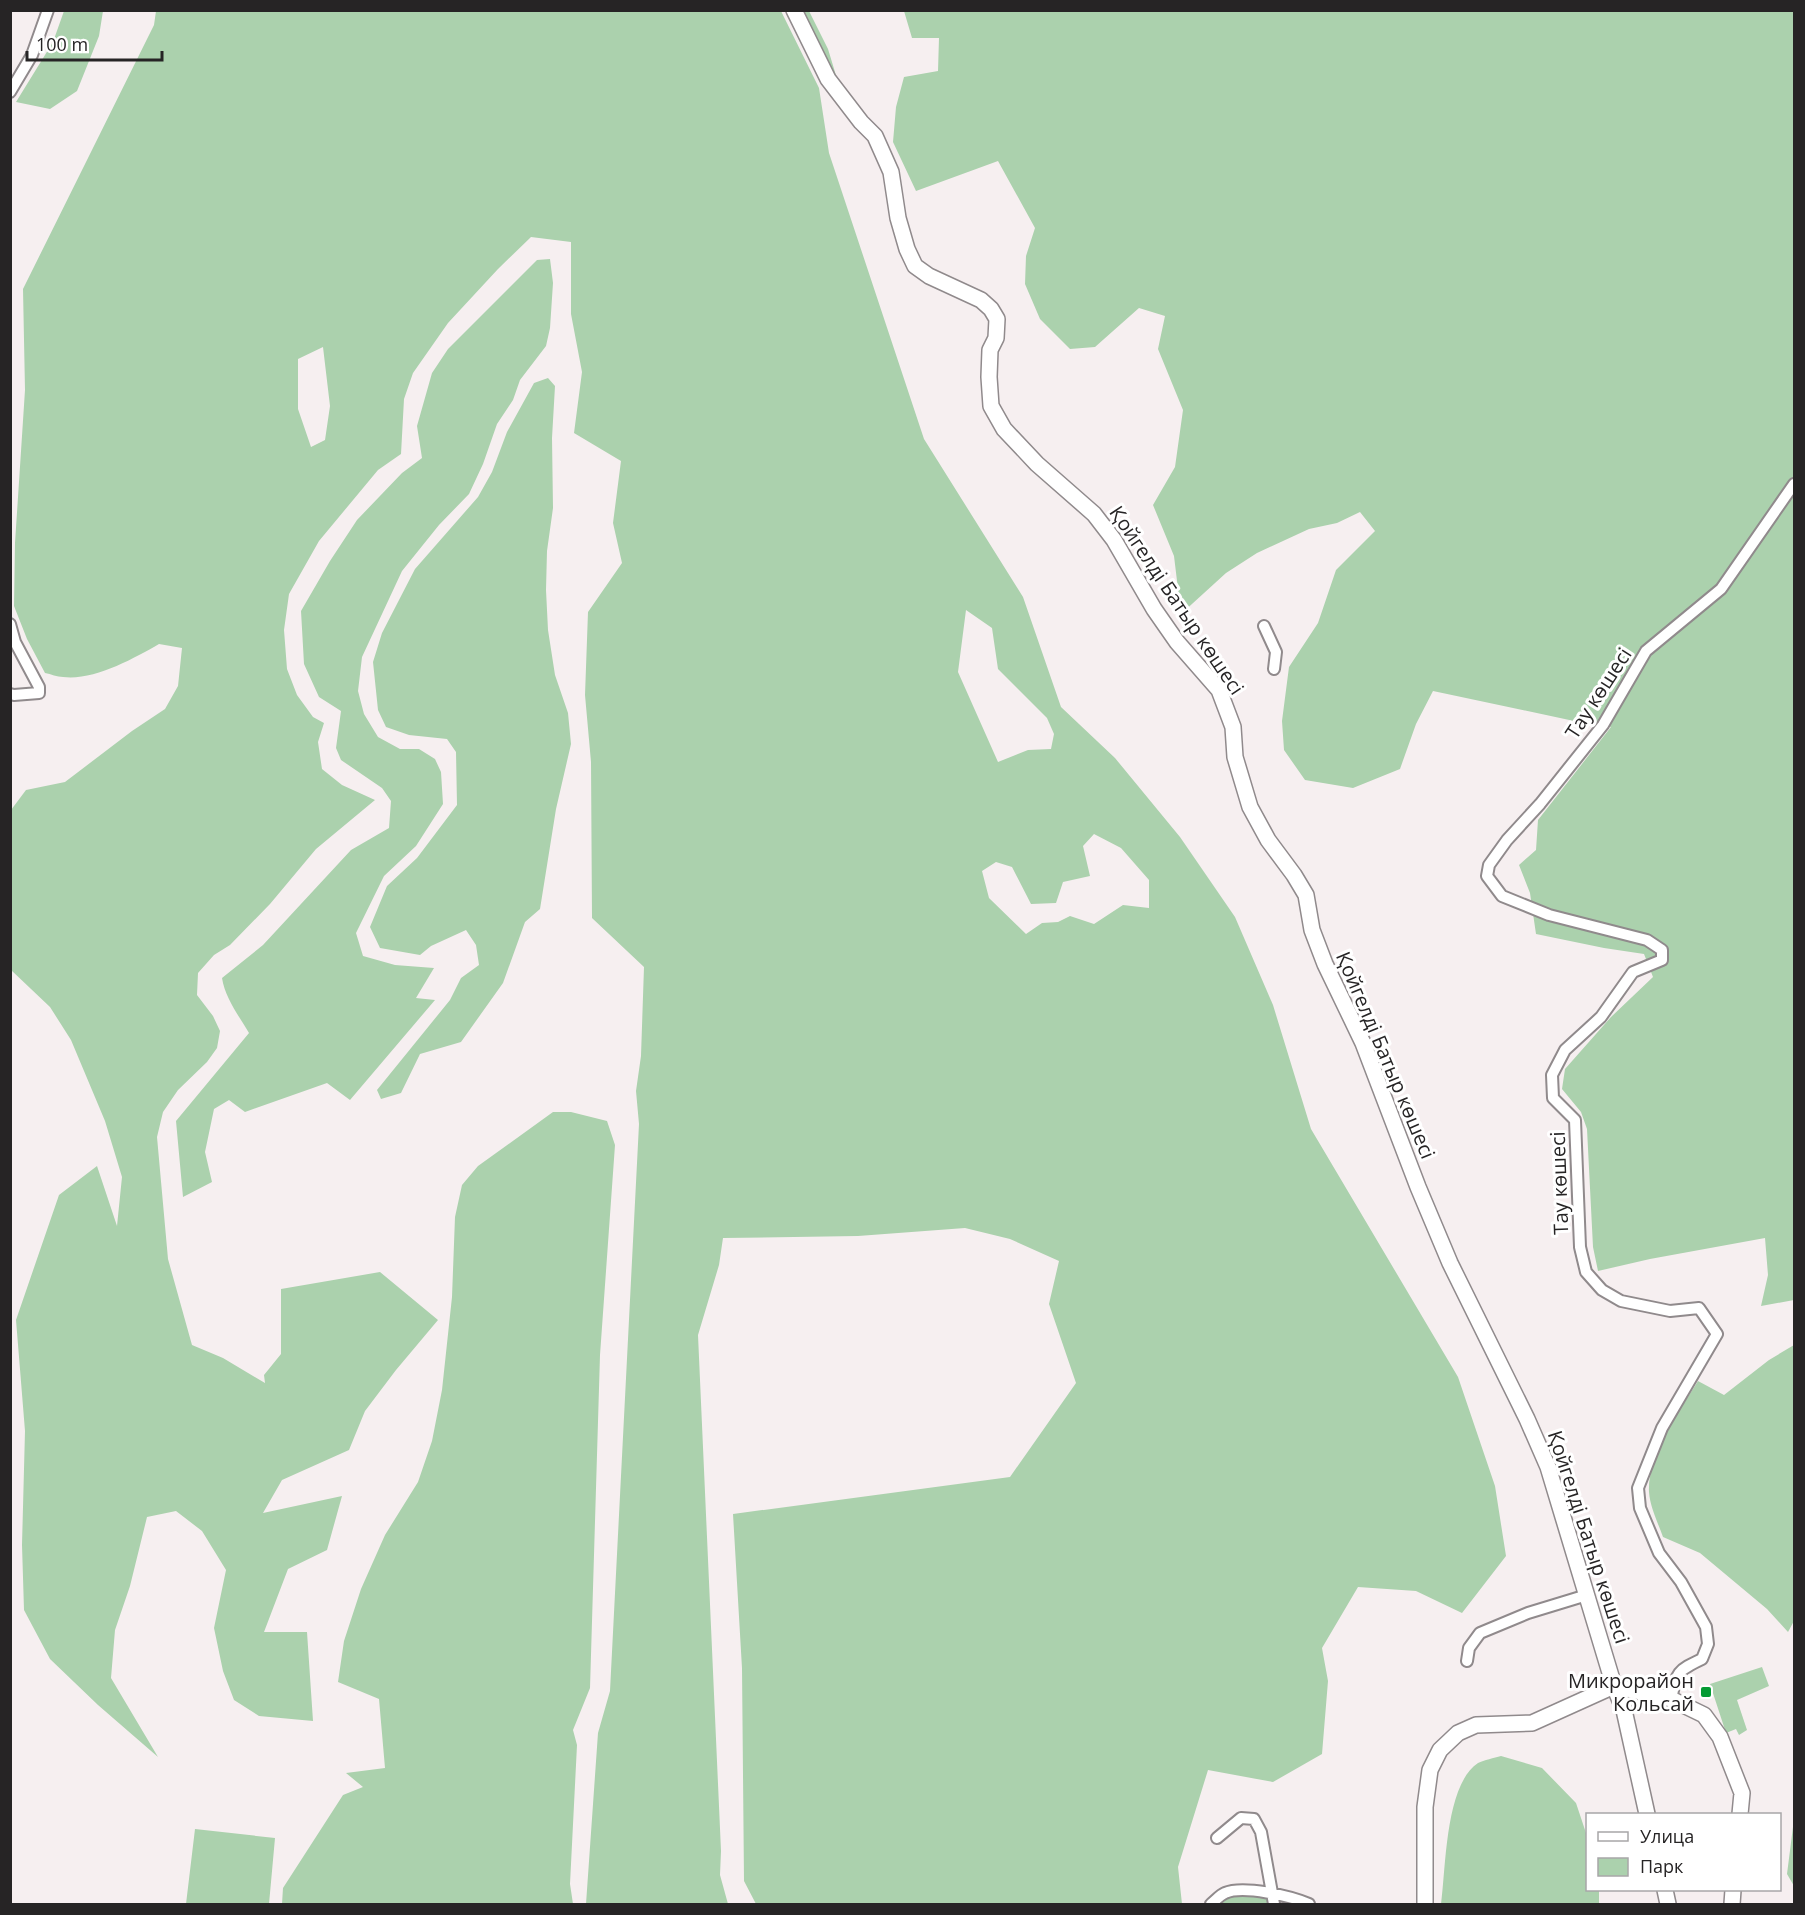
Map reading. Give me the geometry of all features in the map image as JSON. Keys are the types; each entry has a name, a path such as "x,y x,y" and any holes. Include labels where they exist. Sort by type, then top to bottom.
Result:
{"street":[{"path":"10,92 32,55 48,10"},
{"name":"Қойгелді Батыр көшесі","path":"794,10 828,79 861,122 875,135 891,172 898,218 907,249 915,266 929,276 981,300 992,309 997,320 996,338 990,350 991,406 1004,429 1037,464 1094,514 1114,540 1154,609 1177,642 1218,690 1233,727 1235,757 1250,807 1268,840 1294,875 1306,896 1312,930 1325,964 1363,1043 1450,1263 1527,1419 1548,1467 1614,1686 1624,1710 1647,1813"},
{"name":"Тау көшесі","path":"1671,1699 1675,1678 1681,1669 1702,1659 1708,1644 1706,1627 1681,1582 1659,1553 1640,1508 1638,1488 1662,1428 1717,1334 1699,1308 1670,1311 1621,1301 1602,1290 1587,1272 1580,1247 1575,1120 1553,1098 1552,1076 1565,1050 1601,1017 1633,972 1662,960 1662,950 1647,940 1549,915 1502,896 1487,876 1489,865 1507,840 1540,804 1603,725 1646,651 1720,590 1794,484"},
{"path":"10,624 15,642 39,687 39,693 10,694"},
{"path":"1264,626 1276,652 1275,669"},
{"path":"1467,1661 1469,1648 1480,1633 1528,1613 1587,1595"},
{"path":"1425,1905 1425,1807 1430,1770 1440,1750 1458,1733 1476,1725 1532,1723 1614,1686 1671,1699 1704,1715 1720,1737 1742,1793 1740,1813"},
{"path":"1217,1838 1241,1818 1254,1819 1261,1832 1274,1899"},
{"path":"1211,1905 1224,1893 1239,1890 1309,1905"}],"green space":[{"path":"64,11 103,11 99,36 77,91 50,109 16,102 53,42"},
{"path":"156,11 781,11 819,88 829,153 924,439 1023,597 1061,707 1115,758 1180,837 1235,917 1273,1005 1311,1129 1458,1377 1495,1486 1506,1556 1462,1613 1416,1591 1358,1587 1322,1648 1328,1681 1322,1754 1273,1782 1208,1770 1178,1867 1182,1904 756,1904 744,1881 742,1668 733,1514 1010,1477 1076,1383 1049,1304 1059,1261 1010,1239 965,1228 858,1236 723,1238 719,1265 698,1335 721,1851 720,1875 728,1904 586,1904 598,1733 610,1691 639,1124 636,1091 641,1056 644,967 592,918 591,762 585,695 588,612 622,563 613,523 621,461 574,433 582,372 571,314 571,242 531,237 448,323 413,373 404,399 401,454 378,470 319,541 289,594 284,630 287,669 297,695 313,717 324,723 318,742 322,769 342,785 375,800 316,849 270,904 230,945 214,955 198,973 197,995 213,1016 220,1031 217,1048 207,1062 178,1090 163,1112 157,1137 168,1259 192,1345 223,1358 265,1383 264,1375 281,1354 281,1289 380,1272 438,1320 365,1411 349,1450 282,1480 263,1513 342,1496 327,1550 288,1569 264,1632 307,1632 313,1721 259,1716 234,1700 223,1671 214,1628 226,1570 202,1531 176,1511 147,1517 130,1586 115,1630 111,1678 158,1757 98,1705 50,1659 24,1610 22,1545 25,1431 16,1320 59,1195 97,1166 117,1226 122,1177 105,1121 71,1040 50,1007 11,970 11,810 26,790 65,782 165,709 178,686 182,648 159,644 100,672 87,676 58,677 45,673 27,639 14,606 15,543 25,390 23,289 154,25","holes":["323,347 330,406 325,440 311,447 298,409 298,359","966,610 992,628 998,669 1047,718 1054,734 1051,749 1028,750 998,762 958,672","1094,834 1121,848 1149,880 1149,908 1123,905 1094,924 1070,916 1058,922 1042,923 1026,934 989,898 982,871 996,862 1012,867 1031,904 1056,903 1063,882 1090,876 1083,846"]},
{"path":"798,11 809,11 828,49 838,82"},
{"path":"904,11 1794,11 1794,1300 1761,1306 1768,1275 1765,1238 1598,1271 1593,1247 1587,1129 1581,1112 1562,1089 1565,1069 1611,1017 1653,977 1644,954 1536,934 1530,893 1519,865 1536,850 1538,820 1611,727 1433,691 1416,724 1400,769 1353,788 1305,780 1284,750 1282,721 1289,667 1318,623 1336,570 1375,531 1360,512 1337,523 1309,529 1257,553 1226,573 1181,614 1174,556 1153,505 1175,467 1183,410 1158,349 1165,316 1139,308 1095,347 1070,349 1040,319 1025,284 1026,256 1035,228 998,161 916,191 893,142 896,107 904,77 938,71 939,38 912,38"},
{"path":"550,259 553,283 550,328 546,346 520,380 513,400 497,424 483,464 469,494 439,525 402,571 362,657 358,691 364,714 378,737 400,749 419,749 435,759 441,772 443,804 416,846 384,876 356,933 363,956 395,965 434,968 416,998 435,1000 350,1100 327,1083 245,1112 229,1100 214,1109 205,1152 212,1182 183,1197 176,1121 249,1033 229,1000 222,978 263,945 351,850 389,828 391,801 382,788 341,760 336,748 341,711 319,697 304,664 301,611 357,520 402,473 422,458 417,426 432,373 448,349 537,260"},
{"path":"548,378 555,386 552,438 553,508 547,551 548,630 555,675 568,713 571,744 556,809 540,909 525,922 503,983 461,1042 420,1054 401,1093 381,1099 377,1090 450,1000 461,978 479,965 476,945 466,930 431,946 420,955 380,948 370,927 387,886 417,858 457,805 456,752 447,739 409,735 386,727 378,710 373,662 382,633 415,569 478,497 492,472 507,432 534,383"},
{"path":"553,1112 571,1112 607,1121 615,1145 600,1355 590,1688 573,1730 577,1745 570,1884 573,1904 282,1904 283,1888 343,1795 363,1787 346,1773 385,1768 379,1699 338,1682 344,1641 361,1589 385,1535 418,1482 432,1441 442,1390 452,1297 455,1217 462,1185 478,1166"},
{"path":"1794,1345 1794,1621 1788,1632 1767,1609 1700,1553 1663,1537 1649,1492 1653,1464 1659,1449 1698,1381 1724,1395 1769,1360"},
{"path":"1762,1667 1769,1686 1737,1700 1747,1730 1739,1735 1736,1729 1726,1733 1710,1684"},
{"path":"1501,1756 1542,1768 1576,1803 1586,1833 1586,1891 1599,1891 1599,1904 1441,1904 1446,1849 1453,1808 1467,1774 1478,1763"},
{"path":"1794,1819 1794,1886 1787,1874"},
{"path":"195,1829 275,1838 269,1904 186,1904"},
{"path":"1244,1894 1272,1898 1271,1904 1221,1904 1228,1898"}],"place":[{"name":"Микрорайон Кольсай","path":"1706,1692"}]}
